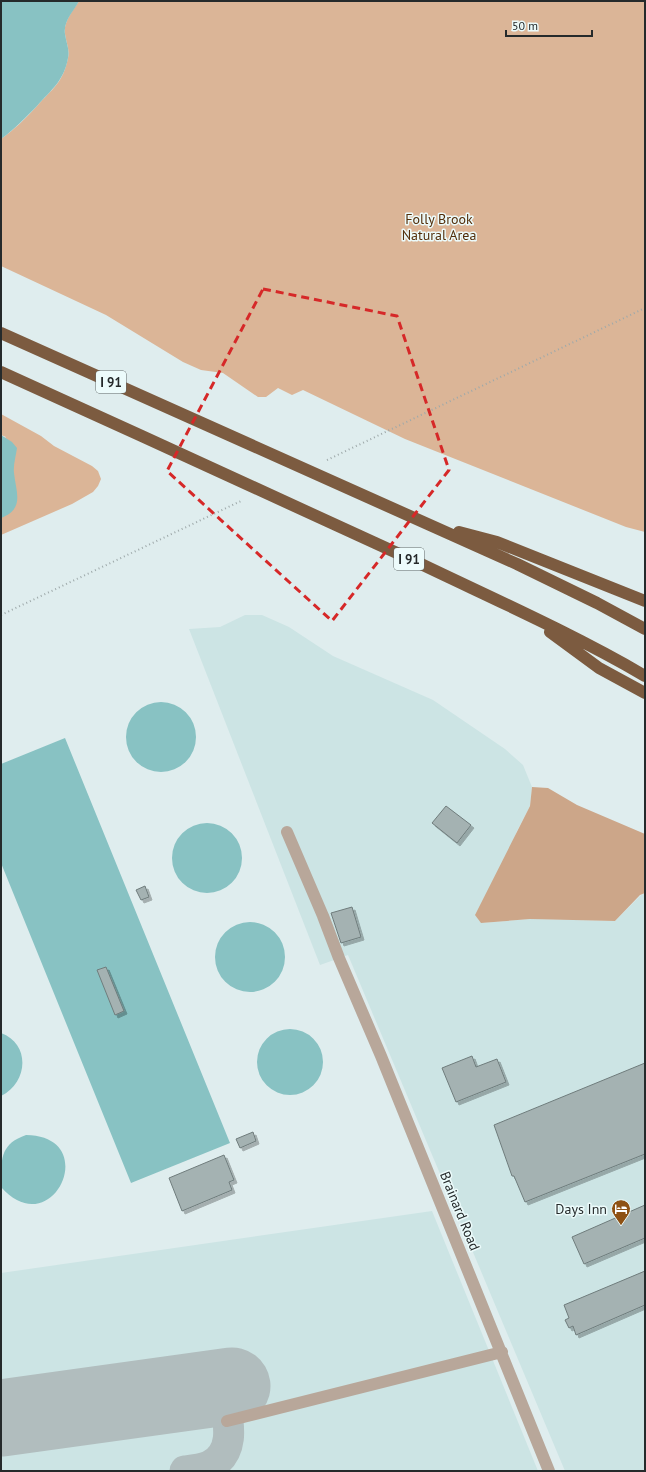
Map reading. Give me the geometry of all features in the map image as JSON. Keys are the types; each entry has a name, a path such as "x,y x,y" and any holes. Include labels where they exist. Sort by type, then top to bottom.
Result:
{"highway":[{"name":"I 91","path":"1,333 429,524 561,585 645,629"},
{"name":"I 91","path":"1,372 293,504 524,613 597,649 645,676"},
{"path":"429,524 497,542 645,601"},
{"path":"524,613 600,668 645,693"}],"street":[{"name":"Brainard Road","path":"287,832 381,1056 549,1471"},
{"path":"228,1421 502,1352"}],"path":[{"path":"327,460 645,308"},
{"path":"1,615 241,501"}],"highlighted area":[{"path":"263,289 397,316 449,470 332,621 167,471"}],"shaded area":[{"path":"245,615 262,615 289,627 333,656 433,700 505,749 523,765 532,787 530,806 517,831 481,923 530,919 615,921 641,895 645,893 645,1471 565,1471 348,955 320,965 189,629 220,627"},
{"path":"532,787 548,788 577,805 645,834 645,893 640,895 615,921 530,919 481,923 475,915 530,806"},
{"path":"432,1211 538,1471 1,1471 1,1273"}],"green space":[{"name":"Folly Brook Natural Area","path":"79,1 645,1 645,532 626,527 405,439 303,390 292,395 278,388 266,397 258,397 223,373 201,370 183,362 106,315 1,266 1,139 24,120 60,80 66,67 68,55 65,34 66,25"},
{"path":"1,414 41,436 54,446 92,466 98,471 101,479 93,492 72,504 1,535 1,442 6,437 1,435"}],"water":[{"path":"1,1 79,1 69,16 65,29 68,55 66,66 60,79 37,106 1,139"},
{"path":"1,435 12,442 17,448 14,470 17,499 13,510 1,518"},
{"path":"161,702 180,708 190,718 196,737 190,756 180,766 161,772 142,766 132,756 126,737 132,718 142,708"},
{"path":"65,738 230,1143 131,1183 1,863 1,764"},
{"path":"207,823 226,829 236,839 242,858 236,877 226,887 207,893 188,887 178,877 172,858 178,839 188,829"},
{"path":"250,922 269,928 279,938 285,957 279,976 269,986 250,992 231,986 221,976 215,957 221,938 231,928"},
{"path":"290,1029 303,1032 313,1039 320,1049 323,1062 320,1075 313,1085 303,1092 290,1095 277,1092 267,1085 260,1075 257,1062 260,1049 267,1039 277,1032"},
{"path":"1,1033 11,1038 17,1046 21,1054 22,1064 21,1073 17,1082 10,1090 1,1096"},
{"path":"26,1135 49,1140 62,1152 65,1167 62,1183 52,1196 37,1203 20,1201 1,1187 1,1168 4,1154 11,1143"}],"building":[{"path":"446,806 471,825 457,843 432,823"},
{"path":"145,886 149,897 141,900 136,890"},
{"path":"352,907 361,937 341,943 331,913"},
{"path":"106,967 124,1011 115,1015 97,970"},
{"path":"472,1056 476,1067 497,1059 506,1082 456,1102 442,1068"},
{"path":"645,1063 645,1154 525,1202 514,1176 512,1176 494,1125"},
{"path":"253,1132 256,1141 240,1148 236,1139"},
{"path":"224,1155 234,1180 229,1182 232,1190 182,1211 169,1178"},
{"name":"Days Inn","path":"645,1205 645,1238 584,1264 572,1237"},
{"path":"645,1271 645,1305 576,1335 573,1326 569,1328 565,1320 569,1318 564,1305"}],"taxiway":[{"path":"185,1471 209,1466 219,1460 225,1451 229,1431 223,1387"}],"runway":[{"path":"1,1418 232,1386"}],"place":[{"name":"Days Inn","path":"621,1226"}]}
